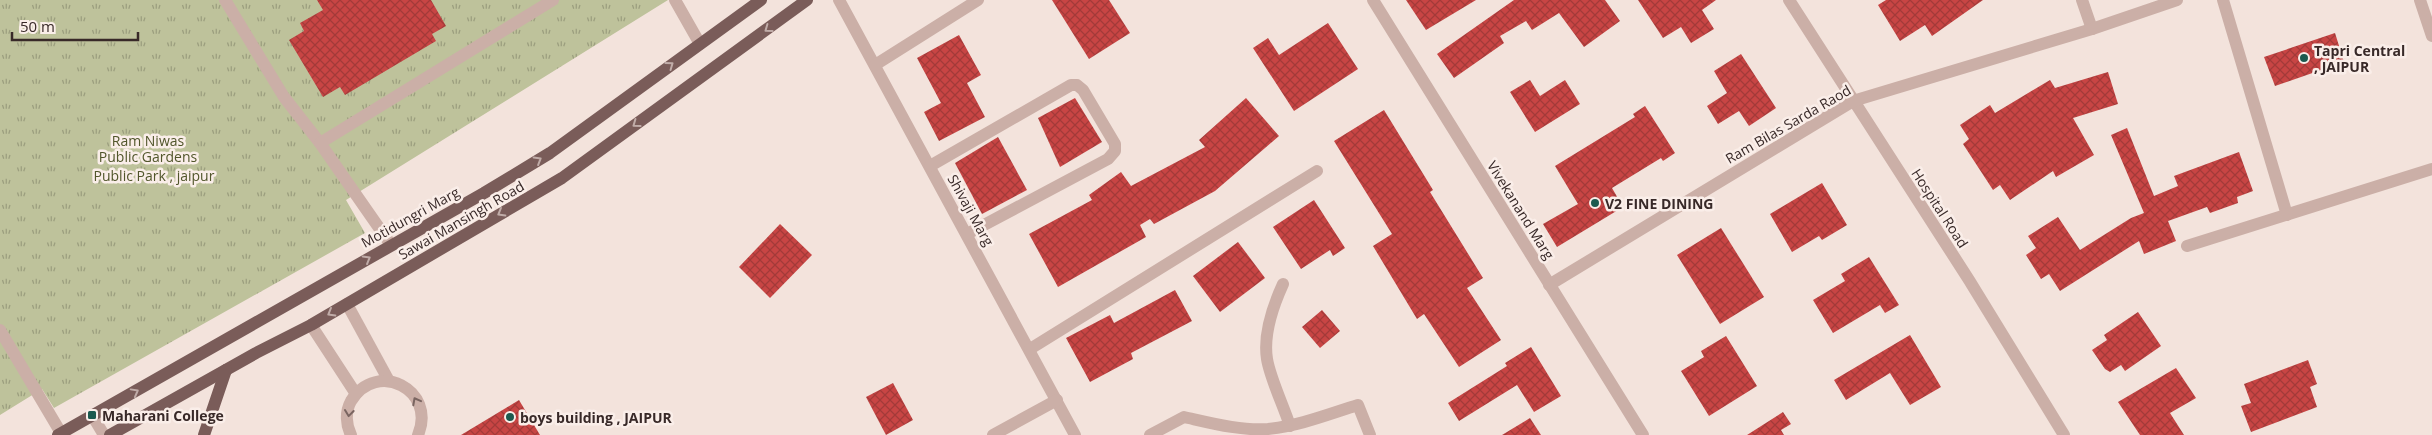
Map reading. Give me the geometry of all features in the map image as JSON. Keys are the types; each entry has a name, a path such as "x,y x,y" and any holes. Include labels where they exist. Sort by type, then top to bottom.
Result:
{"main road":[{"name":"Motidungri Marg","path":"59,434 484,193 550,153 761,0"},
{"name":"Sawai Mansingh Road","path":"110,435 311,325 562,178 808,0"},
{"path":"204,435 226,370"}],"street":[{"path":"225,0 284,97 320,142 391,245"},
{"path":"320,142 553,0"},
{"path":"675,0 700,44"},
{"name":"Shivaji Marg","path":"839,0 1075,435"},
{"path":"875,65 978,0"},
{"name":"Vivekanand Marg","path":"1373,0 1643,435"},
{"name":"Hospital Road","path":"1789,0 1852,101 1969,280 2064,435"},
{"path":"2082,0 2092,28"},
{"name":"Ram Bilas Sarda Raod","path":"1550,285 1852,101 2092,28 2177,0"},
{"path":"2223,0 2287,215"},
{"path":"2420,0 2432,36"},
{"path":"930,166 1070,85 1077,85 1083,90 1115,144 1115,151 1108,159 967,234"},
{"path":"2187,246 2432,169"},
{"path":"1030,350 1317,172"},
{"path":"1283,284 1274,304 1268,335 1267,360 1290,426"},
{"path":"347,304 389,381"},
{"path":"311,325 356,394"},
{"path":"0,330 59,434"},
{"path":"352,435 347,417 349,406 356,394 365,386 389,381 401,385 411,392 418,402 422,414 418,435"},
{"path":"993,435 1056,400"},
{"path":"1150,435 1184,416 1220,425 1266,429 1290,426 1358,405 1370,435"},
{"path":"92,415 104,435"}],"green space":[{"name":"Ram Niwas Public Gardens","path":"0,0 668,0 346,200 365,233 54,408 42,389 0,415"}],"building":[{"path":"317,0 431,0 446,26 432,34 436,41 345,95 340,87 323,97 289,40 304,31 300,23 323,10"},
{"path":"1052,0 1109,0 1130,33 1089,59"},
{"path":"1406,0 1476,0 1426,30"},
{"path":"1514,0 1605,0 1620,21 1584,47 1559,13 1532,30 1526,21 1500,36 1504,43 1454,78 1437,54"},
{"path":"1638,0 1716,0 1702,10 1714,29 1691,43 1681,27 1663,38"},
{"path":"1886,0 1983,0 1932,36 1925,25 1900,41 1878,5"},
{"path":"1328,23 1358,69 1294,111 1253,48 1268,38 1279,55"},
{"path":"2335,33 2344,62 2275,86 2264,57"},
{"path":"959,35 981,75 967,83 985,117 939,141 924,112 941,103 917,58"},
{"path":"1741,54 1776,108 1749,126 1739,111 1718,124 1707,106 1727,93 1714,71"},
{"path":"2108,72 2118,104 2073,118 2094,155 2056,177 2053,171 2010,200 2000,185 1993,190 1963,144 1969,139 1960,125 1990,105 1995,113 2050,80 2055,88"},
{"path":"1530,80 1540,96 1565,80 1580,104 1535,132 1510,92"},
{"path":"1075,98 1102,142 1060,167 1038,118"},
{"path":"1246,98 1279,136 1215,191 1154,224 1150,219 1140,225 1146,237 1058,287 1029,234 1092,200 1089,195 1121,172 1131,186 1205,147 1199,140"},
{"path":"1645,106 1675,153 1663,161 1661,158 1612,188 1623,207 1557,247 1543,224 1578,204 1555,166 1635,117 1633,114"},
{"path":"1384,110 1433,190 1430,192 1483,278 1467,288 1501,340 1459,367 1424,314 1417,319 1373,246 1392,234 1334,141"},
{"path":"2127,128 2154,196 2178,186 2174,176 2239,152 2253,191 2237,197 2238,203 2210,213 2207,207 2168,221 2176,241 2144,254 2139,241 2060,291 2049,274 2041,279 2026,255 2036,248 2028,236 2058,217 2080,250 2131,218 2144,213 2111,135"},
{"path":"998,137 1027,190 982,214 955,163"},
{"path":"1822,183 1847,225 1822,240 1819,236 1792,252 1770,214"},
{"path":"1314,200 1345,248 1333,256 1330,250 1301,269 1273,227"},
{"path":"780,224 812,255 770,298 739,267"},
{"path":"1721,228 1764,297 1720,324 1677,255"},
{"path":"1238,242 1265,278 1220,312 1193,276"},
{"path":"1869,257 1899,305 1885,313 1880,305 1833,333 1813,300 1845,281 1841,274"},
{"path":"1175,290 1192,321 1131,353 1133,359 1090,382 1066,338 1110,315 1114,323"},
{"path":"1322,310 1340,331 1320,348 1302,327"},
{"path":"2138,312 2161,346 2125,371 2121,365 2110,372 2105,369 2092,350 2107,340 2104,335"},
{"path":"1910,335 1941,387 1910,405 1890,373 1846,400 1834,380"},
{"path":"1726,336 1757,386 1709,416 1681,371 1704,357 1701,351"},
{"path":"1531,347 1561,396 1534,412 1517,385 1459,421 1448,403 1507,366 1505,363"},
{"path":"2308,360 2317,384 2310,387 2317,407 2251,432 2241,406 2251,403 2244,384"},
{"path":"2176,368 2196,398 2170,413 2184,435 2140,435 2118,402"},
{"path":"893,383 913,420 886,435 866,397"},
{"name":"boys building , JAIPUR","path":"519,400 540,435 461,435"},
{"path":"1783,412 1791,424 1781,430 1784,435 1747,435"},
{"path":"1530,418 1541,435 1502,435"}],"place":[{"name":"Tapri Central , JAIPUR","path":"2304,58"},
{"name":"V2 FINE DINING","path":"1595,203"},
{"name":"Maharani College","path":"92,415"},
{"name":"boys building , JAIPUR","path":"510,417"}],"park label":[{"name":"Public Park , jaipur","path":"154,175"}]}
